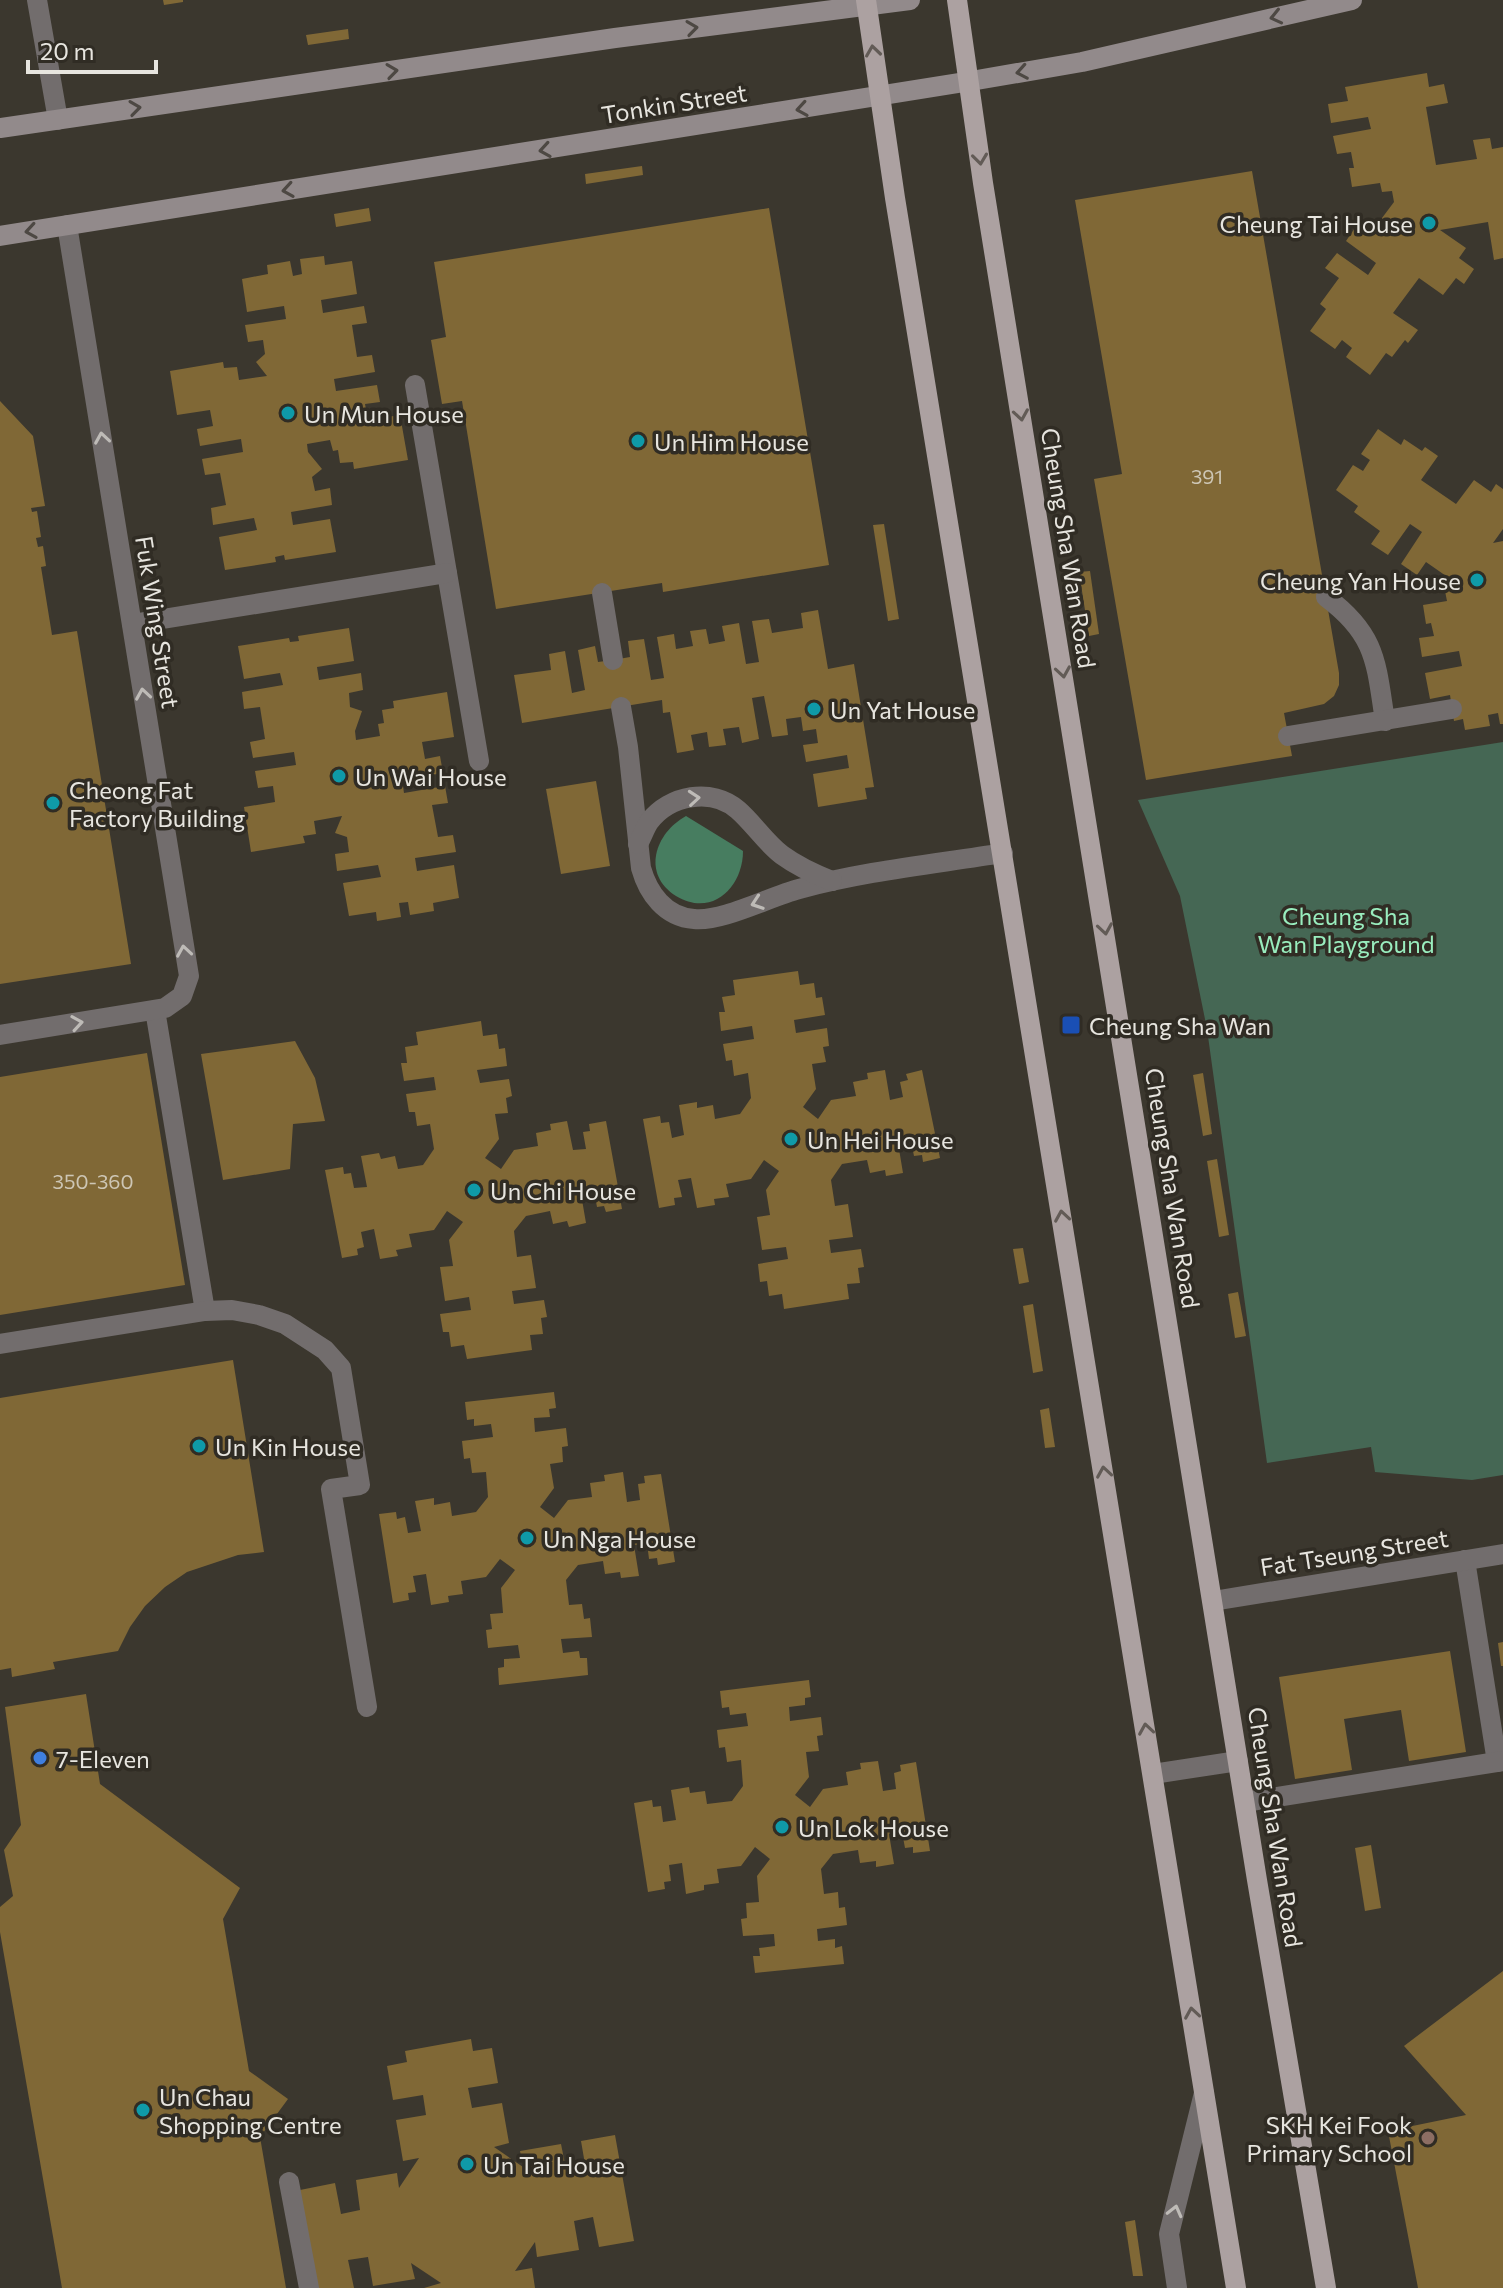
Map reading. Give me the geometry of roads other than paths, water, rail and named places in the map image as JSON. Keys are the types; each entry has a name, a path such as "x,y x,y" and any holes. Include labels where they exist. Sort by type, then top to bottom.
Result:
{"main road":[{"path":"0,128 866,2 910,0"},
{"name":"Cheung Sha Wan Road","path":"957,0 971,81 983,183 1326,2288"},
{"name":"Tonkin Street","path":"0,236 1082,62 1352,0"},
{"path":"866,2 1236,2288"}],"street":[{"path":"37,0 58,120"},
{"name":"Fuk Wing Street","path":"67,225 189,976 182,996 175,1003 155,1010"},
{"path":"415,385 479,761"},
{"path":"132,624 447,573"},
{"path":"602,593 613,660"},
{"path":"1326,597 1355,622 1374,654 1385,721"},
{"path":"621,707 641,868 646,886 657,901 673,913 691,919 710,919 832,881 1003,853"},
{"path":"1288,736 1452,709"},
{"path":"638,844 649,822 666,805 689,797 713,797 736,807 782,855 832,881"},
{"path":"0,1035 155,1010 205,1311"},
{"path":"0,1344 205,1311 232,1310 285,1324 325,1350 341,1368 360,1485 331,1489 367,1707"},
{"name":"Fat Tseung Street","path":"1213,1601 1503,1554"},
{"path":"1245,1802 1500,1762 1465,1560"},
{"path":"1153,1774 1238,1761"},
{"path":"1177,2288 1169,2234 1204,2090"},
{"path":"289,2182 309,2288"}],"place":[{"name":"Cheung Tai House","path":"1429,223"},
{"name":"Un Mun House","path":"288,413"},
{"name":"Un Him House","path":"638,441"},
{"name":"Cheung Yan House","path":"1477,580"},
{"name":"Un Yat House","path":"814,709"},
{"name":"Un Wai House","path":"339,776"},
{"name":"Cheong Fat Factory Building","path":"53,803"},
{"name":"Cheung Sha Wan","path":"1071,1025"},
{"name":"Un Hei House","path":"791,1139"},
{"name":"Un Chi House","path":"474,1190"},
{"name":"Un Kin House","path":"199,1446"},
{"name":"Un Nga House","path":"527,1538"},
{"name":"7-Eleven","path":"40,1758"},
{"name":"Un Lok House","path":"782,1827"},
{"name":"Un Chau Shopping Centre","path":"143,2110"},
{"name":"SKH Kei Fook Primary School","path":"1428,2138"},
{"name":"Un Tai House","path":"467,2164"}],"park label":[{"name":"Cheung Sha Wan Playground","path":"1346,929"}]}
